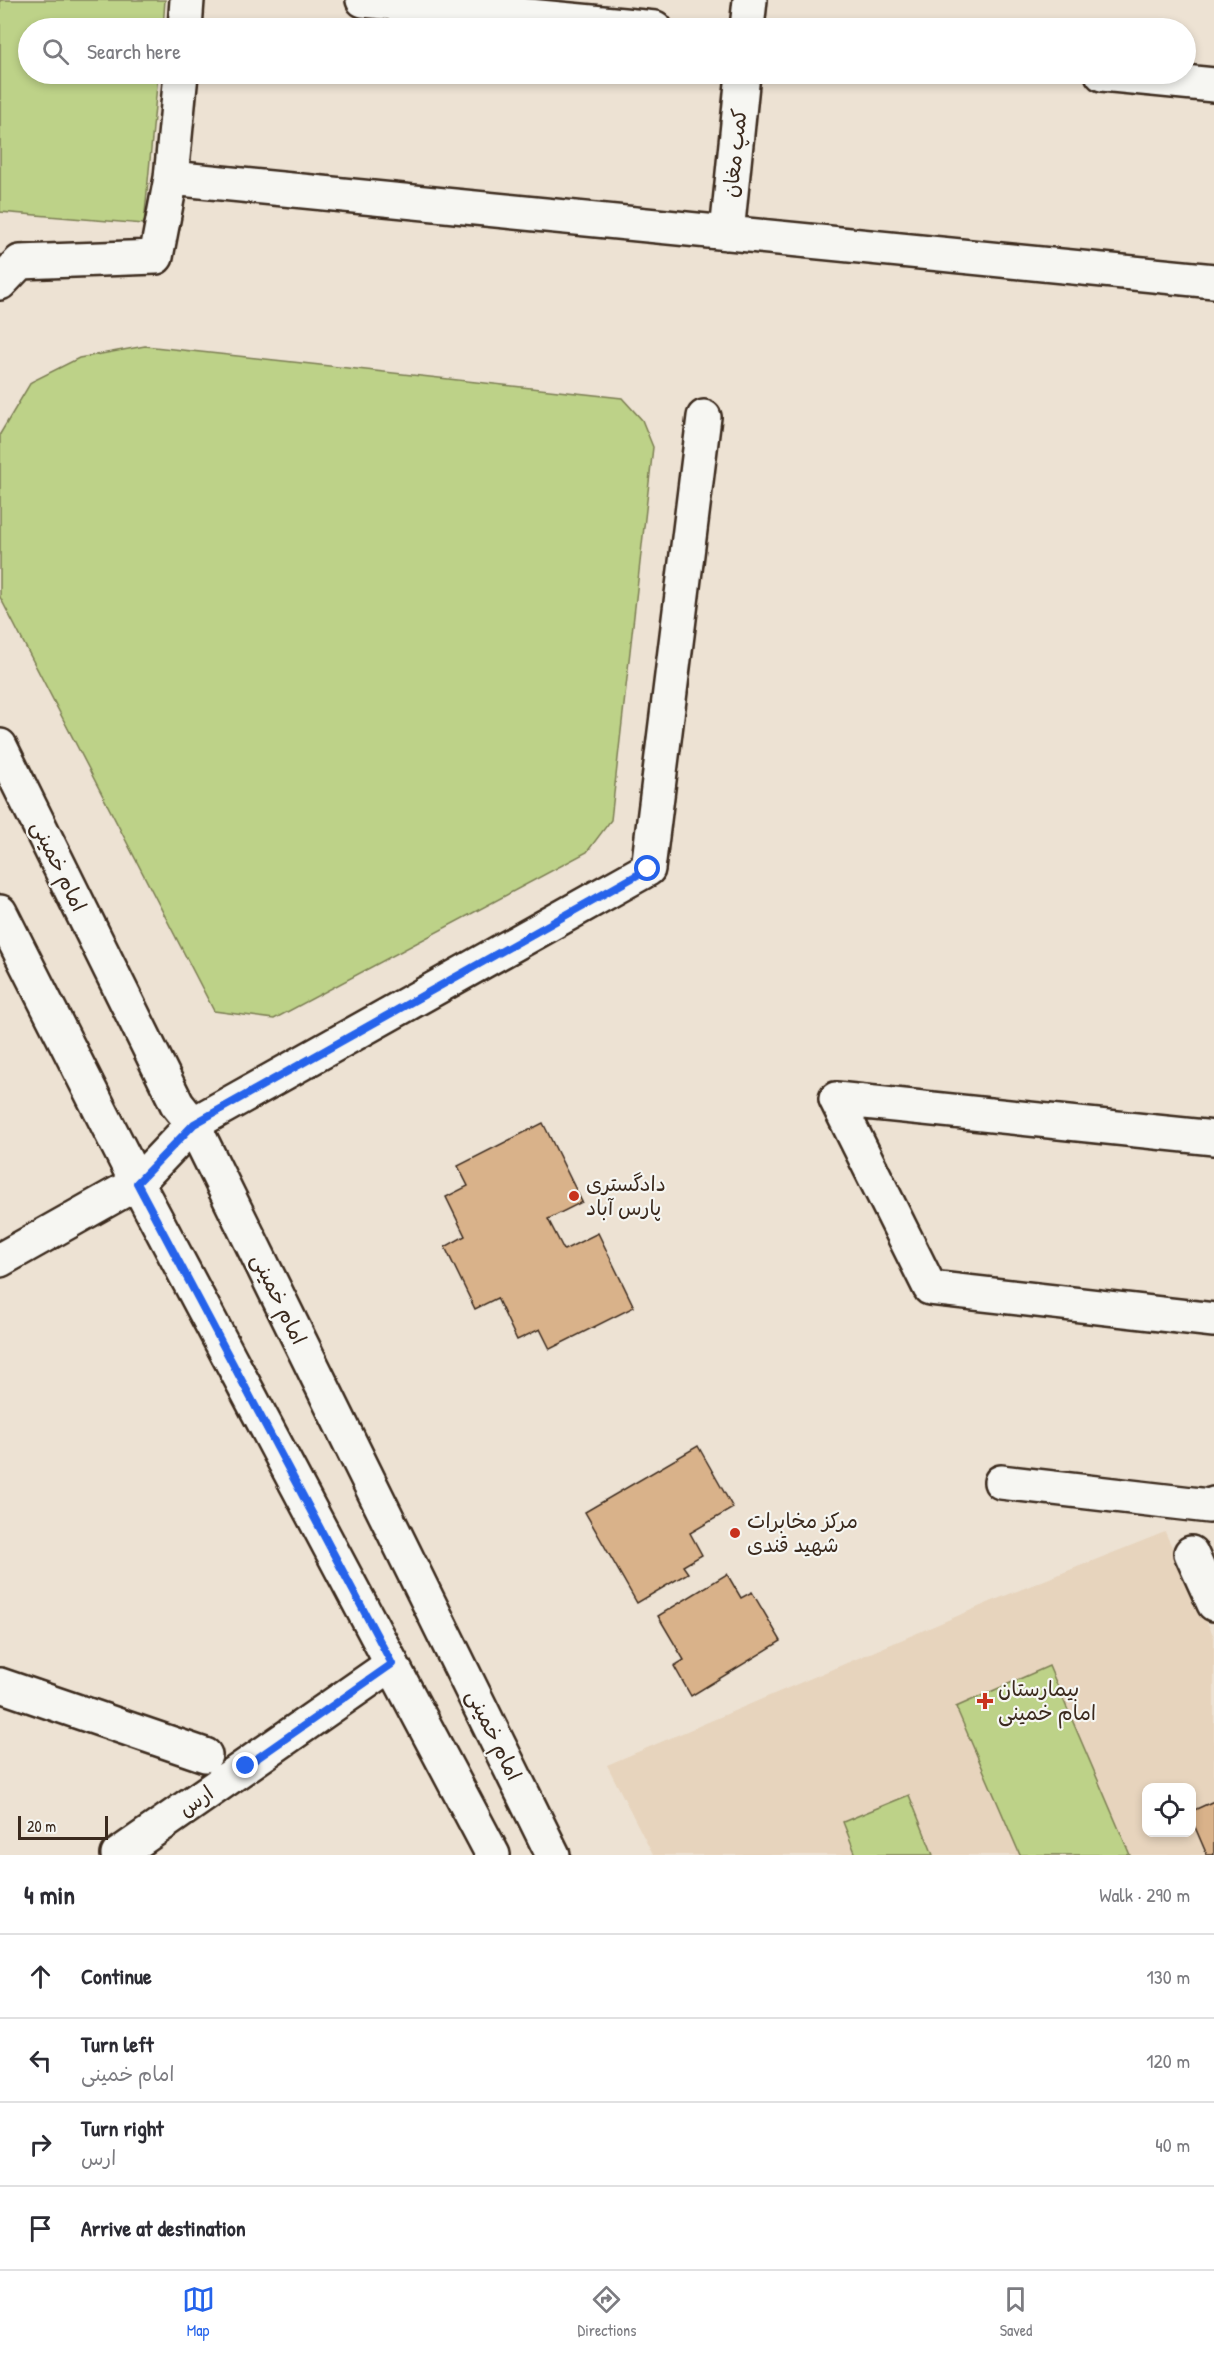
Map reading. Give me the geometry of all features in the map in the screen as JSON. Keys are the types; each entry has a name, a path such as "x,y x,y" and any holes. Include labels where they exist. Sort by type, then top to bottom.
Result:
{"street":[{"path":"186,18 188,0"},
{"path":"363,0 551,18"},
{"path":"748,18 750,0"},
{"path":"1196,83 1214,85"},
{"path":"0,283 20,262 156,257 171,178 180,84"},
{"name":"کمپ مغان","path":"727,233 742,84"},
{"path":"171,178 1214,281"},
{"path":"0,1260 137,1183 194,1124 648,869 704,417"},
{"name":"امام خمینی","path":"0,746 177,1104 194,1124 553,1855"},
{"path":"0,912 137,1183 493,1855"},
{"path":"1214,1138 836,1099 930,1288 1214,1320"},
{"path":"1001,1482 1209,1506 1214,1504"},
{"path":"1191,1553 1214,1604"},
{"name":"ارس","path":"118,1855 392,1664"},
{"path":"0,1685 205,1755"}],"shaded area":[{"name":"بیمارستان امام خمینی","path":"1165,1532 1214,1637 1214,1855 653,1855 607,1765 1002,1597"}],"green space":[{"path":"0,0 165,0 164,18 18,18 18,84 157,84 144,224 0,212"},
{"path":"145,346 622,398 642,420 653,447 611,820 587,852 274,1019 214,1011 0,597 0,434 31,382 79,358"},
{"path":"1049,1666 1130,1855 1020,1855 956,1707"},
{"path":"909,1795 933,1855 856,1855 843,1822"}],"building":[{"path":"543,1123 582,1202 548,1219 564,1250 598,1233 634,1307 550,1349 540,1329 517,1340 497,1298 475,1309 445,1247 465,1236 446,1197 468,1186 458,1166"},
{"path":"698,1446 733,1508 690,1533 702,1555 683,1566 688,1573 637,1603 585,1512"},
{"path":"727,1574 741,1598 752,1592 781,1641 691,1696 674,1666 684,1660 658,1616"},
{"path":"1214,1801 1214,1855 1207,1855 1196,1829 1196,1809"}],"place":[{"name":"دادگستری پارس آباد","path":"574,1196"},
{"name":"مرکز مخابرات شهید قندی","path":"735,1533"},
{"name":"بیمارستان امام خمینی","path":"985,1701"}],"route":[{"path":"246,1766 392,1664 137,1183 194,1124 648,869"}]}
